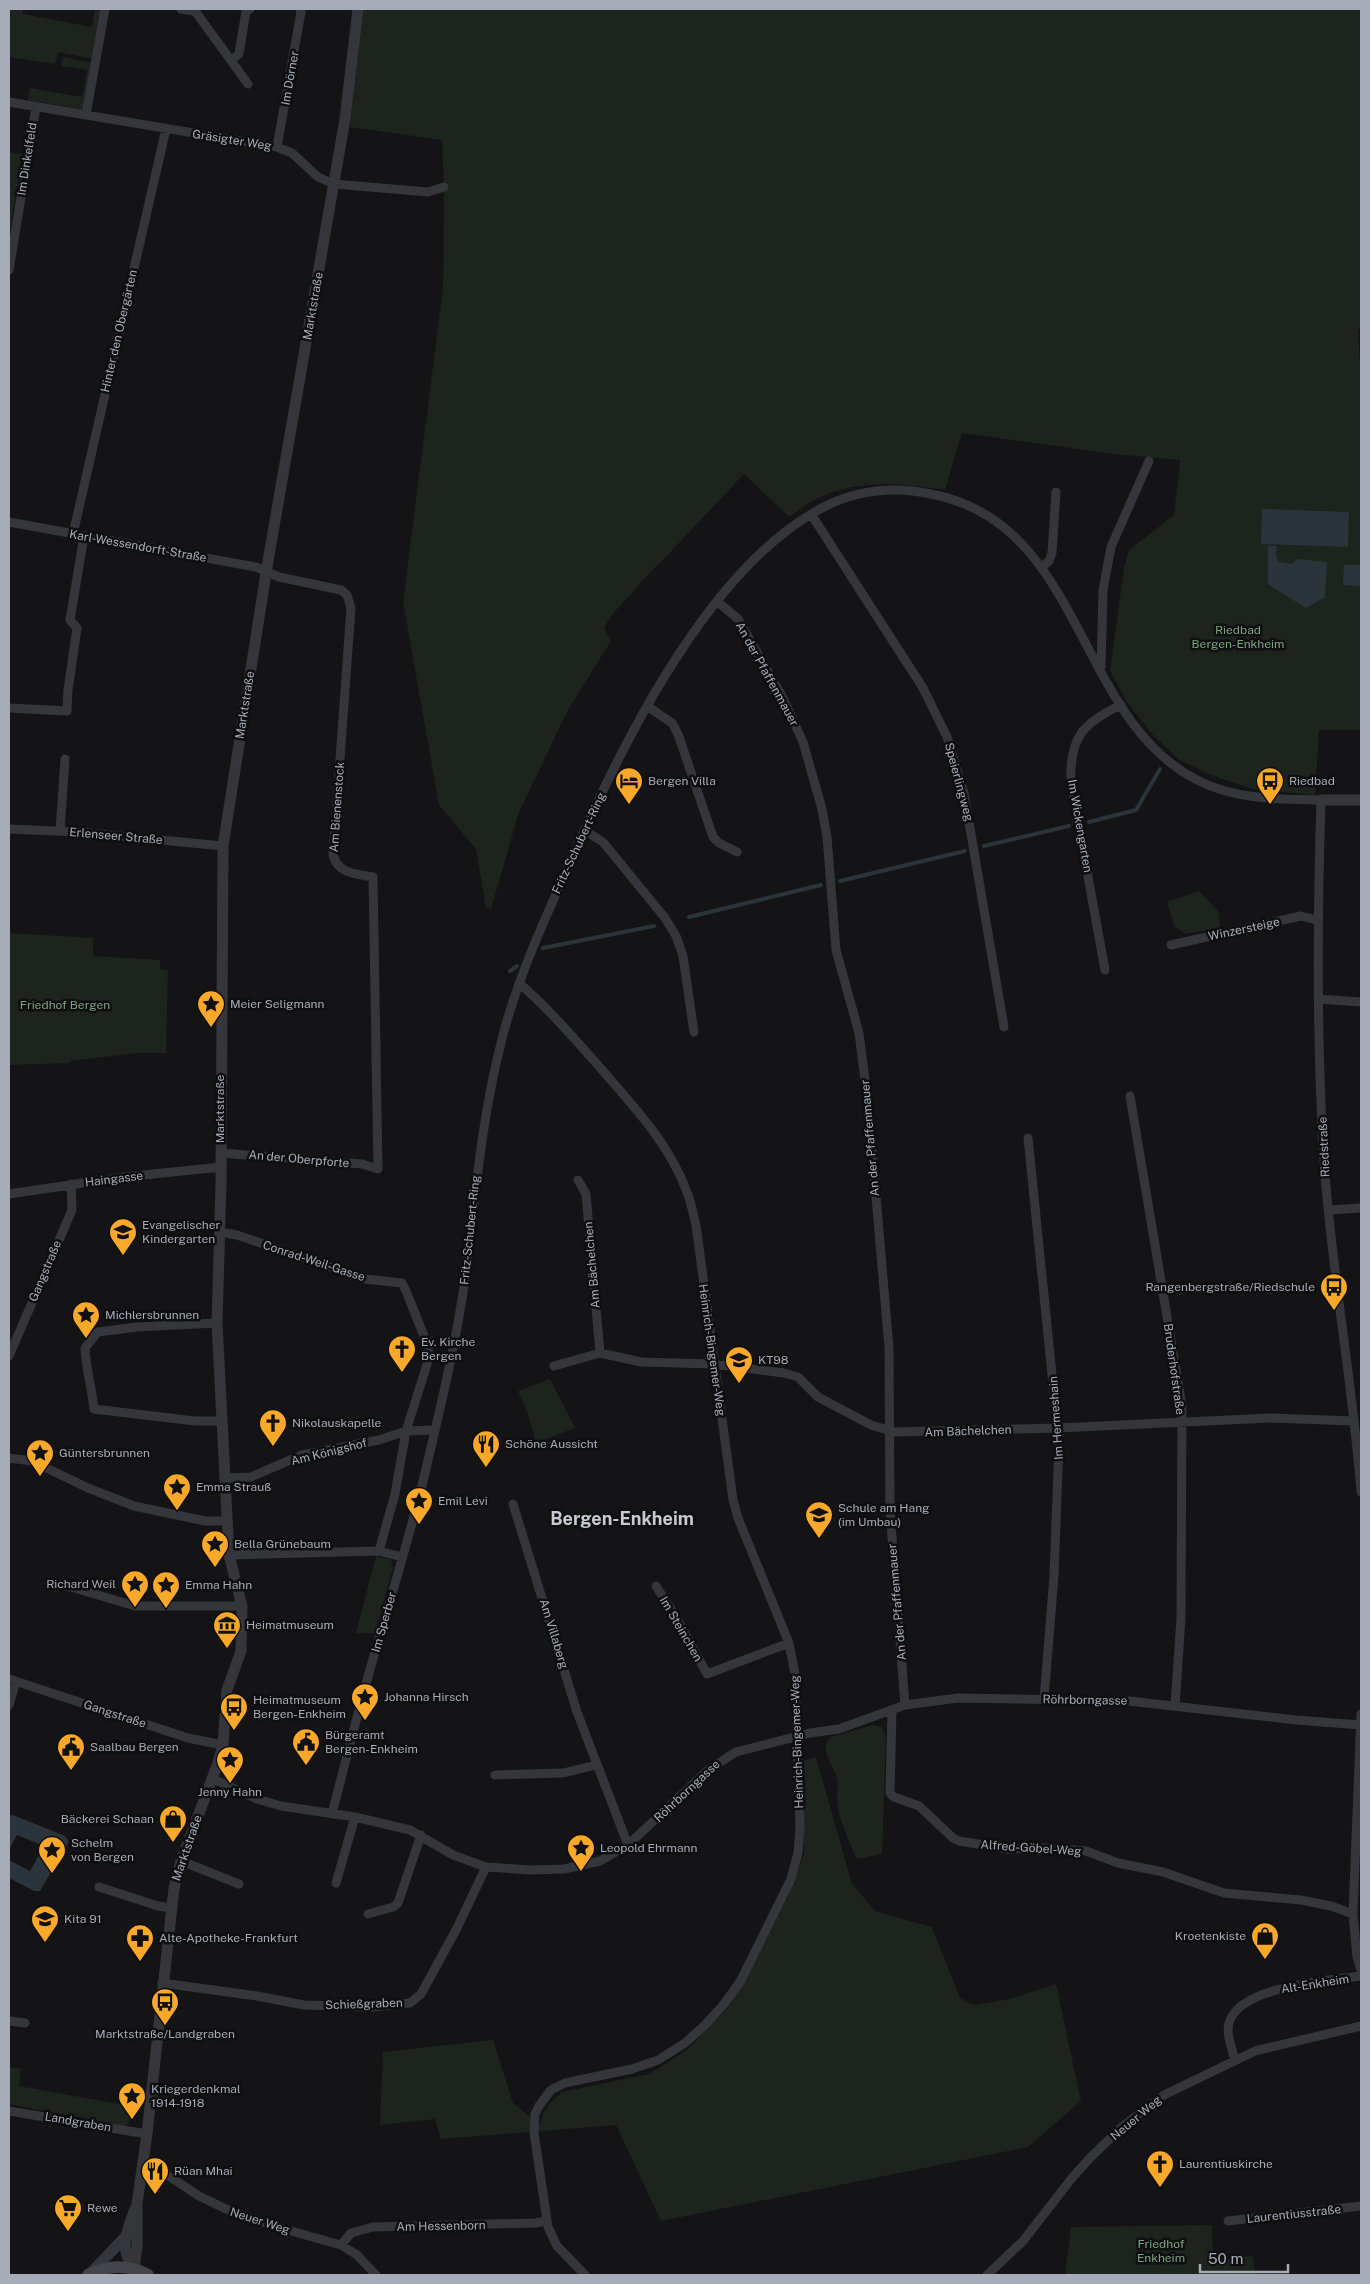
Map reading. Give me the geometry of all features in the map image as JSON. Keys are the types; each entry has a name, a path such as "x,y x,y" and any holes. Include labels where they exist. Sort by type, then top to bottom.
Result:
{"main road":[{"path":"93,2274 121,2266 134,2268 148,2275"}],"street":[{"path":"86,115 105,9"},
{"path":"181,9 195,10 248,84"},
{"path":"231,60 239,54 246,11 250,9"},
{"name":"Im Dörner","path":"277,147 300,9"},
{"name":"Marktstraße","path":"134,2268 137,2247 138,2204 171,1908 181,1862 213,1778 223,1745 227,1690 241,1651 242,1606 229,1555 220,1421 217,1323 221,1167 223,846 266,573 345,120 358,9"},
{"name":"Gräsigter Weg","path":"9,102 277,147 292,153 318,177 334,184 428,192 444,187"},
{"name":"Im Dinkelfeld","path":"9,270 36,107"},
{"name":"Hinter den Obergärten","path":"72,534 166,129"},
{"path":"1101,670 1103,590 1111,547 1149,461"},
{"name":"Fritz-Schubert-Ring","path":"434,1430 451,1355 466,1274 473,1199 498,1054 520,984 545,918 584,830 648,706 689,642 718,602 769,545 811,514 835,502 875,491 900,490 939,495 970,506 1002,525 1028,550 1042,567 1121,705 1151,745 1172,764 1198,781 1226,792 1252,797 1321,800"},
{"path":"1042,567 1049,561 1052,553 1056,492"},
{"name":"Speierlingweg","path":"811,514 922,688 947,737 964,793 1004,1027"},
{"name":"Karl-Wessendorft-Straße","path":"9,522 256,568 266,573"},
{"path":"9,708 67,711 68,690 77,628 70,620 84,536"},
{"name":"Am Bienenstock","path":"266,573 341,590 347,595 351,608 333,855 335,862 342,870 351,874 373,877 378,1168"},
{"name":"An der Pfaffenmauer","path":"718,602 738,620 783,698 803,742 822,809 827,837 836,950 859,1032 866,1090 889,1348 890,1511 905,1705"},
{"name":"Im Wickengarten","path":"1105,970 1071,784 1071,766 1077,741 1086,727 1098,716 1121,705"},
{"path":"648,706 672,723 678,734 713,837 719,844 737,852"},
{"path":"60,831 65,759"},
{"path":"1321,800 1361,800"},
{"name":"Riedstraße","path":"1321,800 1317,920 1320,1081 1325,1175 1361,1492"},
{"name":"Erlenseer Straße","path":"9,829 60,831 223,846"},
{"path":"584,830 603,842 665,918 676,936 683,956 694,1032"},
{"name":"Winzersteige","path":"1171,945 1301,916 1317,920"},
{"name":"Heinrich-Bingemer-Weg","path":"520,984 554,1016 654,1131 676,1167 688,1193 696,1225 735,1510 789,1643 795,1674 800,1827 798,1853 790,1879 747,1967 724,2004 705,2025 671,2053 639,2068 565,2083 551,2090 543,2098 535,2114 534,2133 546,2221 557,2246 585,2275"},
{"path":"1318,999 1361,1002"},
{"name":"Bruderhofstraße","path":"1130,1096 1182,1406 1181,1618 1175,1706"},
{"name":"Im Hermeshain","path":"1028,1138 1058,1428 1054,1576 1044,1700"},
{"name":"An der Oberpforte","path":"221,1153 362,1164 378,1168"},
{"name":"Haingasse","path":"9,1194 71,1184 221,1167"},
{"name":"Am Bächelchen","path":"578,1180 586,1194 600,1352 641,1362 714,1364 792,1374 818,1397 871,1425 904,1433 1182,1424 1270,1418 1354,1421"},
{"name":"Gangstraße","path":"9,1356 72,1210 71,1184"},
{"path":"1329,1210 1361,1208"},
{"name":"Conrad-Weil-Gasse","path":"220,1232 237,1235 365,1279 402,1283 428,1346 429,1358 406,1430"},
{"path":"217,1323 137,1327 98,1332 86,1348 86,1367 91,1381 94,1409 195,1421 220,1421"},
{"path":"554,1366 600,1352"},
{"path":"379,1551 395,1494 406,1430"},
{"name":"Am Königshof","path":"225,1478 251,1477 302,1455 379,1440 406,1430 434,1430"},
{"name":"Im Sperber","path":"332,1814 402,1557 434,1430"},
{"path":"9,1458 32,1461 88,1488 134,1506 205,1521 227,1521"},
{"name":"Am Villaberg","path":"513,1504 577,1712 628,1845"},
{"path":"229,1555 379,1551 402,1557"},
{"path":"49,1583 72,1587 135,1606 242,1606"},
{"name":"Im Steinchen","path":"656,1586 677,1619 707,1674 789,1643"},
{"path":"9,1705 12,1680"},
{"name":"Gangstraße","path":"12,1680 188,1738 223,1745"},
{"name":"Röhrborngasse","path":"213,1778 257,1799 281,1806 390,1824 421,1835 453,1855 486,1867 532,1870 564,1868 600,1861 628,1845 718,1762 750,1747 839,1729 905,1705 958,1698 1129,1701 1296,1720 1361,1725"},
{"name":"Alfred-Göbel-Weg","path":"892,1710 890,1793 894,1797 919,1806 956,1840 1008,1849 1052,1848 1086,1852 1118,1863 1163,1872 1224,1893 1301,1900 1332,1906 1354,1914"},
{"path":"1361,1714 1359,1841 1354,1914 1357,1957 1361,1970"},
{"path":"495,1775 563,1773 596,1765"},
{"path":"336,1883 355,1817"},
{"path":"368,1914 393,1907 398,1903 421,1835"},
{"path":"181,1862 238,1884"},
{"name":"Schießgraben","path":"162,1983 256,1996 304,2005 372,2007 410,2003 422,1994 456,1930 486,1867"},
{"path":"99,1887 126,1897 171,1908"},
{"name":"Alt-Enkheim","path":"1235,2060 1228,2036 1228,2025 1234,2013 1245,2004 1280,1988 1361,1976"},
{"path":"9,2021 25,2023"},
{"name":"Neuer Weg","path":"987,2275 1023,2241 1072,2178 1123,2126 1164,2095 1255,2051 1361,2026"},
{"name":"Landgraben","path":"9,2111 147,2134"},
{"name":"Neuer Weg","path":"143,2164 155,2167 199,2196 226,2209 280,2228 341,2244 357,2255 376,2275"},
{"name":"Marktstraße","path":"125,2237 138,2204"},
{"name":"Laurentiusstraße","path":"1228,2221 1361,2206"},
{"name":"Am Hessenborn","path":"341,2244 351,2233 373,2228 536,2223 546,2221"},
{"path":"125,2237 126,2257 134,2268"},
{"path":"93,2274 125,2237"}],"green space":[{"path":"9,9 23,9 23,14 92,27 95,9 103,9 93,59 58,52 55,64 9,57"},
{"name":"Riedbad Bergen-Enkheim","path":"363,9 1361,9 1361,330 1358,329 1361,384 1361,730 1319,730 1315,795 1252,789 1211,775 1179,760 1153,735 1126,701 1110,670 1124,568 1129,550 1174,515 1180,460 1114,454 962,433 945,490 897,484 865,485 833,492 818,498 789,517 744,474 611,616 604,628 611,641 568,710 519,812 491,909 486,908 476,849 439,805 403,602 443,288 444,187 442,140 350,127"},
{"path":"63,57 94,63 86,110 28,100 30,88 82,97 87,70 61,66"},
{"path":"9,152 22,154 9,238"},
{"path":"1199,891 1218,911 1220,928 1185,934 1174,926 1167,902"},
{"name":"Friedhof Bergen","path":"9,933 93,938 93,956 160,960 160,969 168,970 166,1053 137,1053 70,1061 70,1063 9,1065"},
{"path":"550,1379 575,1428 536,1443 528,1414 518,1391"},
{"path":"376,1556 392,1560 391,1566 393,1567 375,1633 356,1633"},
{"path":"873,1725 882,1727 886,1737 882,1854 857,1859 841,1821 837,1797 838,1780 828,1758 826,1747 831,1737"},
{"path":"816,1757 852,1884 875,1911 932,1927 960,1998 975,2005 1010,1999 1056,1984 1081,2101 1028,2147 661,2221 616,2125 441,2139 435,2119 380,2125 383,2052 493,2040 513,2103 540,2125 543,2113 549,2104 562,2092 649,2074 687,2050 729,2006 769,1933 794,1881 804,1854 803,1761"},
{"path":"9,2067 21,2069 19,2086 136,2107 134,2115 126,2126 9,2104"},
{"name":"Friedhof Enkheim","path":"1212,2225 1213,2260 1253,2256 1255,2275 1065,2275 1071,2227"}],"shaded area":[{"path":"1262,509 1349,512 1348,547 1261,544"},
{"path":"1268,546 1277,546 1276,556 1279,562 1292,564 1298,559 1327,562 1325,597 1306,608 1268,584"},
{"path":"1344,565 1361,565 1361,586 1343,585"},
{"path":"13,1815 65,1836 69,1842 40,1891 34,1891 9,1878 9,1860 30,1871 44,1846 17,1835 9,1850 9,1816"}],"waterway":[{"path":"1089,822 1136,810 1160,769"},
{"path":"984,846 1069,826"},
{"path":"840,881 965,851"},
{"path":"689,917 821,885"},
{"path":"543,948 654,926"},
{"path":"510,971 517,966"}],"place":[{"name":"Bergen Villa","path":"629,805"},
{"name":"Riedbad","path":"1270,805"},
{"name":"Meier Seligmann","path":"211,1028"},
{"name":"Evangelischer Kindergarten","path":"123,1256"},
{"name":"Rangenbergstraße/Riedschule","path":"1334,1311"},
{"name":"Michlersbrunnen","path":"86,1339"},
{"name":"Ev. Kirche Bergen","path":"402,1373"},
{"name":"KT98","path":"739,1384"},
{"name":"Nikolauskapelle","path":"273,1447"},
{"name":"Schöne Aussicht","path":"486,1468"},
{"name":"Güntersbrunnen","path":"40,1477"},
{"name":"Emma Strauß","path":"177,1511"},
{"name":"Emil Levi","path":"419,1525"},
{"name":"Schule am Hang (im Umbau)","path":"819,1539"},
{"name":"Bella Grünebaum","path":"215,1568"},
{"name":"Richard Weil","path":"135,1608"},
{"name":"Emma Hahn","path":"166,1609"},
{"name":"Heimatmuseum","path":"227,1649"},
{"name":"Johanna Hirsch","path":"365,1721"},
{"name":"Heimatmuseum Bergen-Enkheim","path":"234,1731"},
{"name":"Bürgeramt Bergen-Enkheim","path":"306,1766"},
{"name":"Saalbau Bergen","path":"71,1771"},
{"name":"Jenny Hahn","path":"230,1784"},
{"name":"Bäckerei Schaan","path":"173,1843"},
{"name":"Leopold Ehrmann","path":"581,1872"},
{"name":"Schelm von Bergen","path":"52,1874"},
{"name":"Kita 91","path":"45,1943"},
{"name":"Kroetenkiste","path":"1265,1960"},
{"name":"Alte-Apotheke-Frankfurt","path":"140,1962"},
{"name":"Marktstraße/Landgraben","path":"165,2026"},
{"name":"Kriegerdenkmal 1914-1918","path":"132,2120"},
{"name":"Laurentiuskirche","path":"1160,2188"},
{"name":"Rüan Mhai","path":"155,2195"},
{"name":"Rewe","path":"68,2232"}],"district":[{"name":"Bergen-Enkheim","path":"622,1518"}]}
